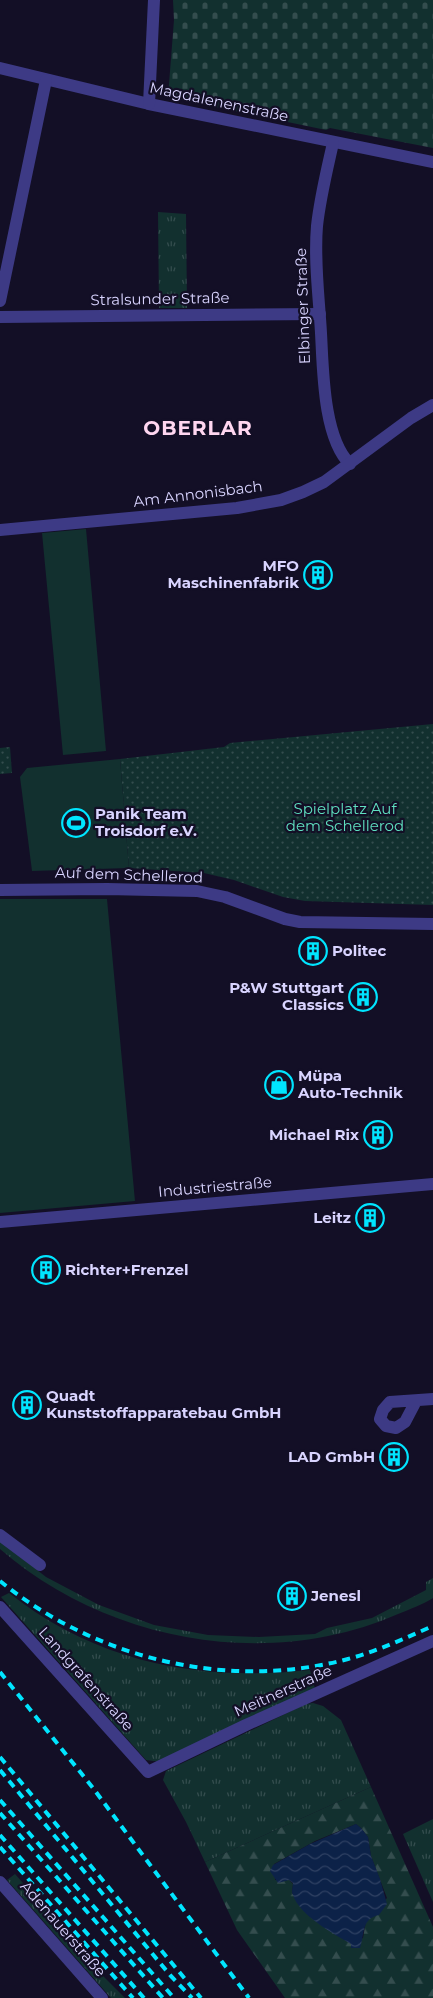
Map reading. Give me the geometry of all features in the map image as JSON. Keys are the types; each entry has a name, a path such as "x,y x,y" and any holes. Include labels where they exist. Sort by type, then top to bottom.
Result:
{"street":[{"path":"149,104 154,0"},
{"name":"Magdalenenstraße","path":"0,68 149,104 433,162"},
{"path":"0,301 46,80"},
{"name":"Elbinger Straße","path":"333,143 317,226 322,374 326,406 340,449 350,464"},
{"name":"Stralsunder Straße","path":"0,317 320,314"},
{"name":"Am Annonisbach","path":"0,530 257,505 303,492 324,482 411,418 433,405"},
{"name":"Auf dem Schellerod","path":"0,890 107,888 197,891 225,897 285,919 300,922 433,924"},
{"name":"Industriestraße","path":"0,1222 433,1184"},
{"path":"416,1401 433,1399"},
{"path":"0,1535 40,1565"},
{"name":"Landgrafenstraße","path":"0,1607 148,1772"},
{"name":"Meitnerstraße","path":"148,1772 246,1725 433,1641"},
{"name":"Adenauerstraße","path":"0,1882 102,1998"}],"green space":[{"path":"173,0 433,0 433,148 330,128 326,130 168,97 174,20"},
{"path":"158,212 186,214 187,308 159,308"},
{"path":"86,529 106,751 63,755 42,533"},
{"name":"Spielplatz Auf dem Schellerod","path":"433,724 433,905 305,901 283,897 234,880 204,873 129,868 120,759 224,747 230,743"},
{"path":"10,747 12,773 0,774 0,748"},
{"name":"Panik Team Troisdorf e.V.","path":"120,759 129,868 32,871 20,777 27,768"},
{"path":"0,899 107,899 135,1201 0,1213"},
{"path":"0,1541 46,1577 99,1605 154,1625 208,1635 259,1637 315,1634 327,1628 372,1618 426,1590 426,1582 433,1578 433,1598 398,1614 348,1631 296,1641 243,1643 190,1638 139,1625 89,1606 42,1581 0,1549"},
{"path":"9,1593 43,1617 78,1636 114,1651 152,1662 190,1669 229,1673 310,1670 315,1689 161,1762 146,1760 1,1597"},
{"path":"313,1703 323,1706 341,1720 371,1787 205,1862 163,1780 166,1771 306,1704"},
{"path":"371,1787 433,1927 433,1998 285,1998 237,1930 205,1862","holes":["356,1824 368,1837 371,1856 387,1898 366,1921 363,1938 351,1944 309,1916 292,1893 293,1884 289,1880 275,1880 274,1864 315,1841"]},
{"path":"433,1819 433,1902 403,1834"},
{"path":"15,1874 52,1916 56,1925 65,1930 92,1965 125,1998 111,1998 7,1880"}],"water":[{"path":"356,1824 368,1837 371,1856 387,1904 379,1915 366,1923 360,1948 351,1948 351,1944 318,1923 302,1910 292,1894 293,1883 289,1880 278,1883 270,1871 273,1865 310,1844"}],"railway":[{"path":"0,1581 38,1608 78,1631 121,1648 165,1661 210,1669 256,1671 303,1668 359,1656 433,1626"},
{"path":"0,1672 93,1788 249,1998"},
{"path":"0,1757 201,1998"},
{"path":"0,1770 170,1975 192,1998"},
{"path":"0,1800 174,1998"},
{"path":"0,1813 163,1998"},
{"path":"0,1835 144,1998"},
{"path":"0,1847 133,1998"}],"place":[{"name":"MFO Maschinenfabrik","path":"318,575"},
{"name":"Panik Team Troisdorf e.V.","path":"76,823"},
{"name":"Politec","path":"313,951"},
{"name":"P&W Stuttgart Classics","path":"363,997"},
{"name":"Müpa Auto-Technik","path":"279,1085"},
{"name":"Michael Rix","path":"378,1135"},
{"name":"Leitz","path":"370,1218"},
{"name":"Richter+Frenzel","path":"46,1270"},
{"name":"Quadt Kunststoffapparatebau GmbH","path":"27,1405"},
{"name":"LAD GmbH","path":"394,1457"},
{"name":"Jenesl","path":"292,1596"}],"district":[{"name":"OBERLAR","path":"198,428"}]}
